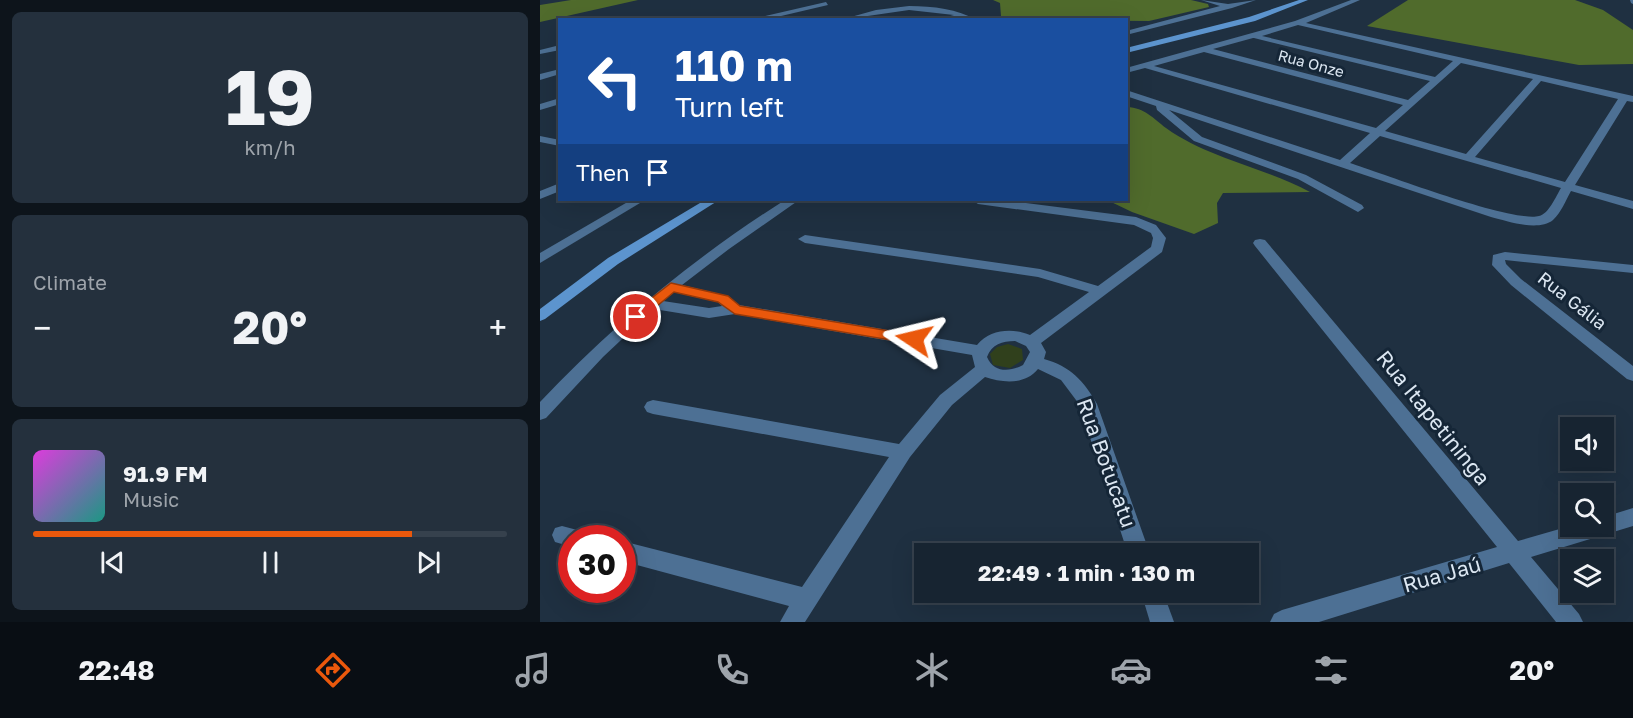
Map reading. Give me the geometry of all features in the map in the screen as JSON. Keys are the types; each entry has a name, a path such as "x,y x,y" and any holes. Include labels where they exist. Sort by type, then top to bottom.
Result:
{"main road":[{"path":"1128,50 1244,21 1305,0"},
{"path":"540,316 613,261 711,201"}],"street":[{"path":"1204,0 1230,7"},
{"path":"1128,32 1253,0"},
{"path":"1128,70 1298,23 1356,0"},
{"path":"852,18 923,3 952,8 969,17"},
{"path":"760,18 826,4"},
{"path":"1128,94 1344,162 1495,214 1527,221 1544,220 1550,216 1628,98 1298,23"},
{"path":"1254,36 1437,80"},
{"path":"540,52 558,48"},
{"name":"Rua Onze","path":"1206,50 1408,103"},
{"path":"1344,162 1408,103 1461,59"},
{"path":"1161,62 1184,75"},
{"path":"1146,66 1633,205"},
{"path":"540,77 558,72"},
{"path":"1469,157 1540,77"},
{"path":"540,107 558,102"},
{"path":"1153,102 1198,139 1302,177 1358,208"},
{"path":"540,195 558,187"},
{"path":"540,259 637,201"},
{"path":"540,413 578,372 671,287 792,201"},
{"path":"986,201 1136,221 1156,230 1161,240 1157,249 1032,342"},
{"path":"805,239 1040,273 1101,291"},
{"name":"Rua Itapetininga","path":"1260,243 1571,622"},
{"name":"Rua Gália","path":"1633,269 1505,256 1498,258 1499,265 1505,272 1633,375"},
{"path":"671,287 723,299 735,309"},
{"path":"651,304 709,313 735,309 982,360 1001,376 1022,374 1036,363 1038,352 1032,342 1008,336 992,340 982,360 903,452 792,622"},
{"name":"Rua Botucatu","path":"1036,363 1050,365 1066,373 1078,386 1088,404 1135,543"},
{"path":"653,407 903,452"},
{"name":"Rua Jaú","path":"1614,523 1633,517"},
{"name":"Rua Jaú","path":"1282,622 1566,537"},
{"path":"636,555 806,599"},
{"path":"1156,603 1162,622"}],"green space":[{"path":"571,0 638,0 540,22 540,5"},
{"path":"993,0 1191,0 1208,4 1209,7 1149,21 1128,21 1128,18 1012,18 1001,16 1000,3"},
{"path":"1408,0 1575,0 1603,10 1633,30 1633,64 1579,65 1367,26"},
{"path":"1128,107 1144,111 1166,128 1200,148 1310,192 1223,193 1217,203 1218,223 1194,234 1132,212 1109,201 1128,201"},
{"path":"1008,344 1022,349 1023,360 1010,368 993,365 990,354 997,347"}],"route":[{"path":"636,317 671,287 723,299 735,309 914,339"}]}
